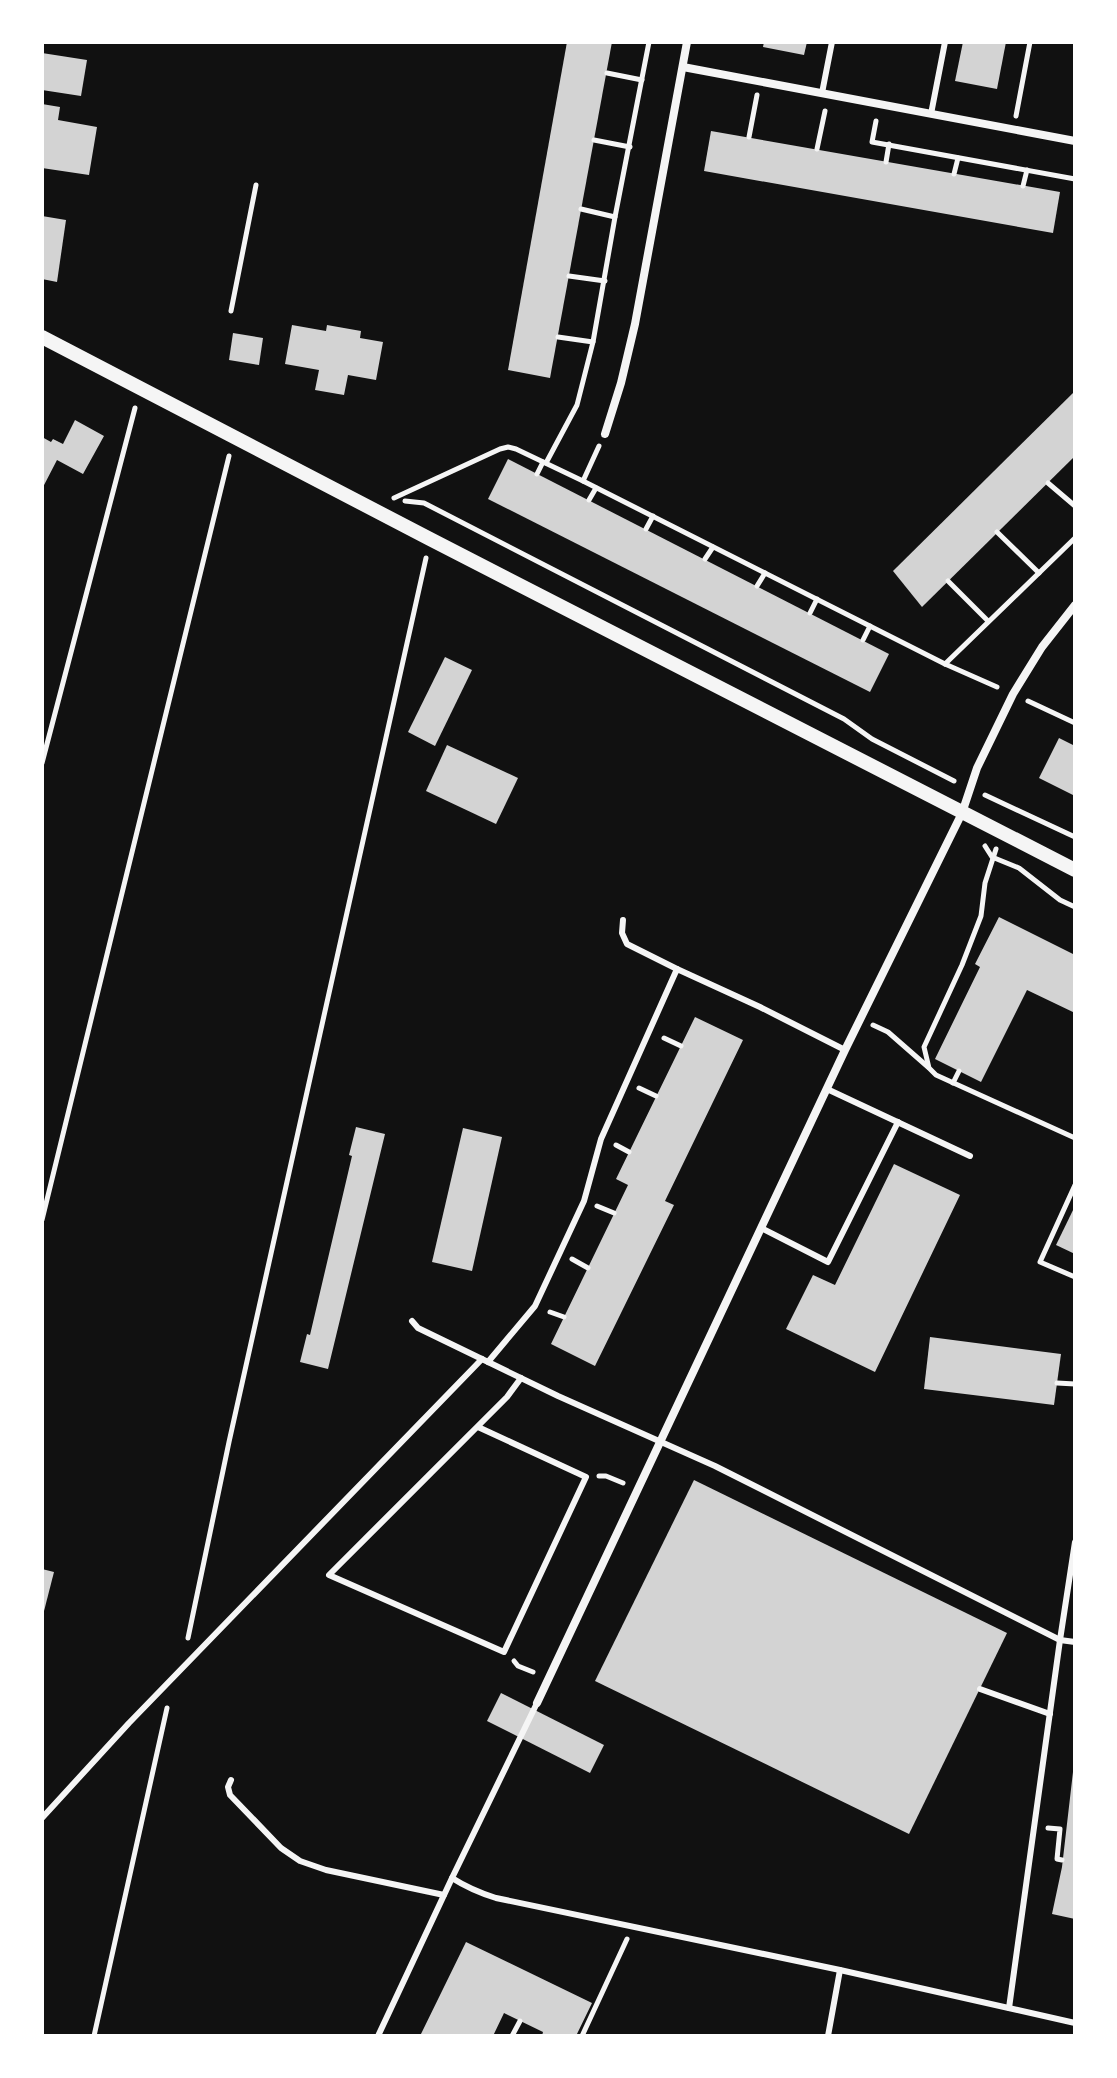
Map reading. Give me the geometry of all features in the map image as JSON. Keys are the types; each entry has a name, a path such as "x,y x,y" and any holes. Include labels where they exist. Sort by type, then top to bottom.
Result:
{"street":[{"path":"605,434 635,324 687,42"},
{"path":"683,67 1075,141"},
{"path":"42,337 1075,870"},
{"path":"537,1703 845,1050 962,813 977,768 1013,694 1042,647 1075,605"}],"lane":[{"path":"825,94 832,42"},
{"path":"931,114 945,42"},
{"path":"623,920 622,933 627,944 845,1050"},
{"path":"42,1818 99,1754 485,1361 535,1306 584,1201 596,1150 677,969"},
{"path":"827,1089 970,1156"},
{"path":"761,1228 828,1262 898,1122"},
{"path":"412,1321 418,1328 485,1361 715,1466 1060,1640 1075,1642"},
{"path":"478,1427 586,1477 504,1652 329,1575 478,1427 521,1378"},
{"path":"1009,2008 1075,1542"},
{"path":"980,1689 1050,1714"},
{"path":"378,2036 537,1703"},
{"path":"231,1780 228,1787 230,1795 281,1848 300,1861 326,1870 444,1895"},
{"path":"452,1878 477,1892 496,1898 1075,2023"},
{"path":"828,2036 840,1970"}],"path":[{"path":"537,474 577,405 593,342 649,42"},
{"path":"1013,129 1030,42"},
{"path":"607,73 642,80"},
{"path":"749,137 760,82"},
{"path":"817,149 825,94"},
{"path":"879,104 872,142 1075,179"},
{"path":"594,140 630,147"},
{"path":"886,162 889,144"},
{"path":"954,174 958,158"},
{"path":"1023,186 1027,170"},
{"path":"231,311 256,185"},
{"path":"581,209 615,217"},
{"path":"569,276 605,281"},
{"path":"558,337 593,342"},
{"path":"42,763 141,388"},
{"path":"583,481 605,434"},
{"path":"42,1220 234,436"},
{"path":"1075,723 945,664 516,449 504,448 389,500 424,503 844,719 872,739 969,789 1075,837"},
{"path":"1048,483 1075,506"},
{"path":"589,500 596,488"},
{"path":"646,529 653,516"},
{"path":"997,532 1039,573"},
{"path":"945,664 1075,538"},
{"path":"188,1663 186,1648 229,1442 430,539"},
{"path":"705,559 713,547"},
{"path":"757,586 765,573"},
{"path":"948,581 988,621"},
{"path":"810,613 817,599"},
{"path":"863,640 870,626"},
{"path":"929,1068 924,1047 981,916 992,857"},
{"path":"888,1032 936,1075 1075,1138"},
{"path":"953,1083 959,1071"},
{"path":"1075,1185 1040,1262 1075,1277"},
{"path":"1057,1383 1075,1384"},
{"path":"586,1477 606,1476 637,1489"},
{"path":"504,1652 518,1666 548,1679"},
{"path":"94,2036 167,1708 159,1693"},
{"path":"1060,1829 1057,1859 1062,1860"},
{"path":"582,2036 634,1927"},
{"path":"512,2036 520,2021"}],"building":[{"path":"567,42 612,42 550,378 508,370"},
{"path":"764,42 807,42 804,55 763,47"},
{"path":"963,42 1006,42 997,89 955,81"},
{"path":"42,53 87,60 81,96 42,90"},
{"path":"42,104 60,107 58,120 97,127 89,175 42,168"},
{"path":"711,131 1060,192 1053,233 704,171"},
{"path":"42,216 66,220 57,282 42,279"},
{"path":"292,325 326,331 327,325 361,331 360,338 383,342 376,380 348,375 344,395 315,390 319,370 285,364"},
{"path":"233,333 263,338 259,365 229,360"},
{"path":"1075,391 1075,456 922,607 893,571"},
{"path":"75,420 104,436 83,474 57,460 42,489 42,437 63,444"},
{"path":"508,459 889,654 870,692 488,499"},
{"path":"445,657 472,670 435,746 408,732"},
{"path":"1059,738 1075,746 1075,796 1039,778"},
{"path":"447,745 518,778 496,824 426,791"},
{"path":"999,917 1075,955 1075,1013 1027,990 981,1082 935,1059 980,967 975,964"},
{"path":"695,1017 743,1040 665,1201 674,1205 595,1366 551,1344 628,1185 616,1179"},
{"path":"356,1127 385,1134 328,1369 300,1362 307,1334 310,1335"},
{"path":"463,1128 502,1137 472,1271 432,1262"},
{"path":"894,1164 960,1195 875,1372 786,1329 813,1275 835,1285"},
{"path":"1075,1206 1075,1254 1056,1245"},
{"path":"930,1337 1061,1354 1054,1405 924,1389"},
{"path":"694,1480 1007,1633 909,1834 595,1681"},
{"path":"42,1569 54,1572 43,1615 42,1614"},
{"path":"501,1693 604,1745 590,1773 487,1721"},
{"path":"1073,1772 1075,1919 1052,1914 1062,1867"},
{"path":"466,1942 592,2003 576,2036 542,2036 543,2032 504,2013 493,2036 420,2036"}]}
